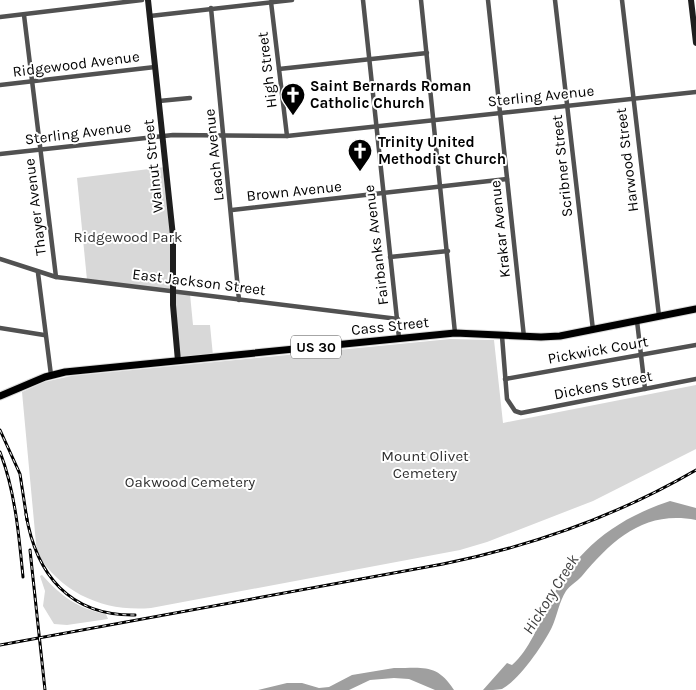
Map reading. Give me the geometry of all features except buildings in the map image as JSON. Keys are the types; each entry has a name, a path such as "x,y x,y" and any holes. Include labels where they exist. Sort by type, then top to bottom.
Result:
{"main road":[{"name":"Cass Street","path":"0,396 48,376 178,360 455,333 524,337 560,336 696,309"}],"street":[{"path":"0,17 142,0"},
{"name":"Walnut Street","path":"148,0 173,236 173,291 178,360"},
{"name":"Leach Avenue","path":"216,0 214,8 240,300"},
{"path":"150,16 292,0"},
{"name":"Fairbanks Avenue","path":"363,0 400,338"},
{"path":"421,0 455,333"},
{"name":"Krakar Avenue","path":"488,0 524,337"},
{"name":"Scribner Street","path":"555,0 593,330"},
{"name":"Harwood Street","path":"622,0 658,316"},
{"path":"691,0 696,43"},
{"name":"High Street","path":"271,2 287,136"},
{"name":"Thayer Avenue","path":"24,15 56,277"},
{"path":"279,69 427,53"},
{"name":"Ridgewood Avenue","path":"0,85 156,67"},
{"name":"Sterling Avenue","path":"0,154 162,136 287,136 696,92"},
{"path":"158,101 190,98"},
{"name":"Brown Avenue","path":"232,210 507,179"},
{"path":"390,257 448,251"},
{"name":"East Jackson Street","path":"0,259 38,273 56,277 398,319"},
{"path":"38,273 48,376"},
{"path":"636,321 645,389"},
{"path":"0,328 44,335"},
{"path":"502,336 505,379"},
{"name":"Pickwick Court","path":"505,379 696,345"},
{"name":"Dickens Street","path":"505,379 507,399 514,411 527,412 696,379"}],"green space":[{"name":"Ridgewood Park","path":"165,167 173,236 173,291 87,280 77,178"},
{"path":"174,291 190,294 193,325 210,325 213,356 178,360"},
{"path":"450,339 494,340 503,423 696,385 696,449 593,501 487,542 460,550 151,608 117,607 86,598 59,580 37,554 22,392 44,382 71,376"},
{"path":"42,575 63,595 78,605 106,614 108,619 67,625 54,624 43,606 45,591 40,576"}],"shaded area":[{"path":"670,501 696,508 696,520 661,519 632,530 618,539 566,591 548,634 537,652 516,678 502,689 483,690 507,663 512,665 524,652 559,585 584,553 598,539 631,517"},
{"path":"394,668 421,668 435,671 448,681 454,690 435,690 409,679 394,678 370,680 349,690 258,690 287,683 302,683 319,688 329,687 352,675"}],"railway":[{"path":"0,430 20,474 27,520"},
{"path":"0,452 13,497 23,577"},
{"path":"0,645 476,557 573,528 636,502 696,470"},
{"path":"26,514 38,556 60,588 75,600 92,608 112,613 135,615"},
{"path":"30,550 45,690"}],"place":[{"name":"Saint Bernards Roman Catholic Church","path":"293,116"},
{"name":"Trinity United Methodist Church","path":"360,172"}],"park label":[{"name":"Mount Olivet Cemetery","path":"425,464"},
{"name":"Oakwood Cemetery","path":"190,482"}],"water label":[{"name":"Hickory Creek","path":"550,594"}]}
